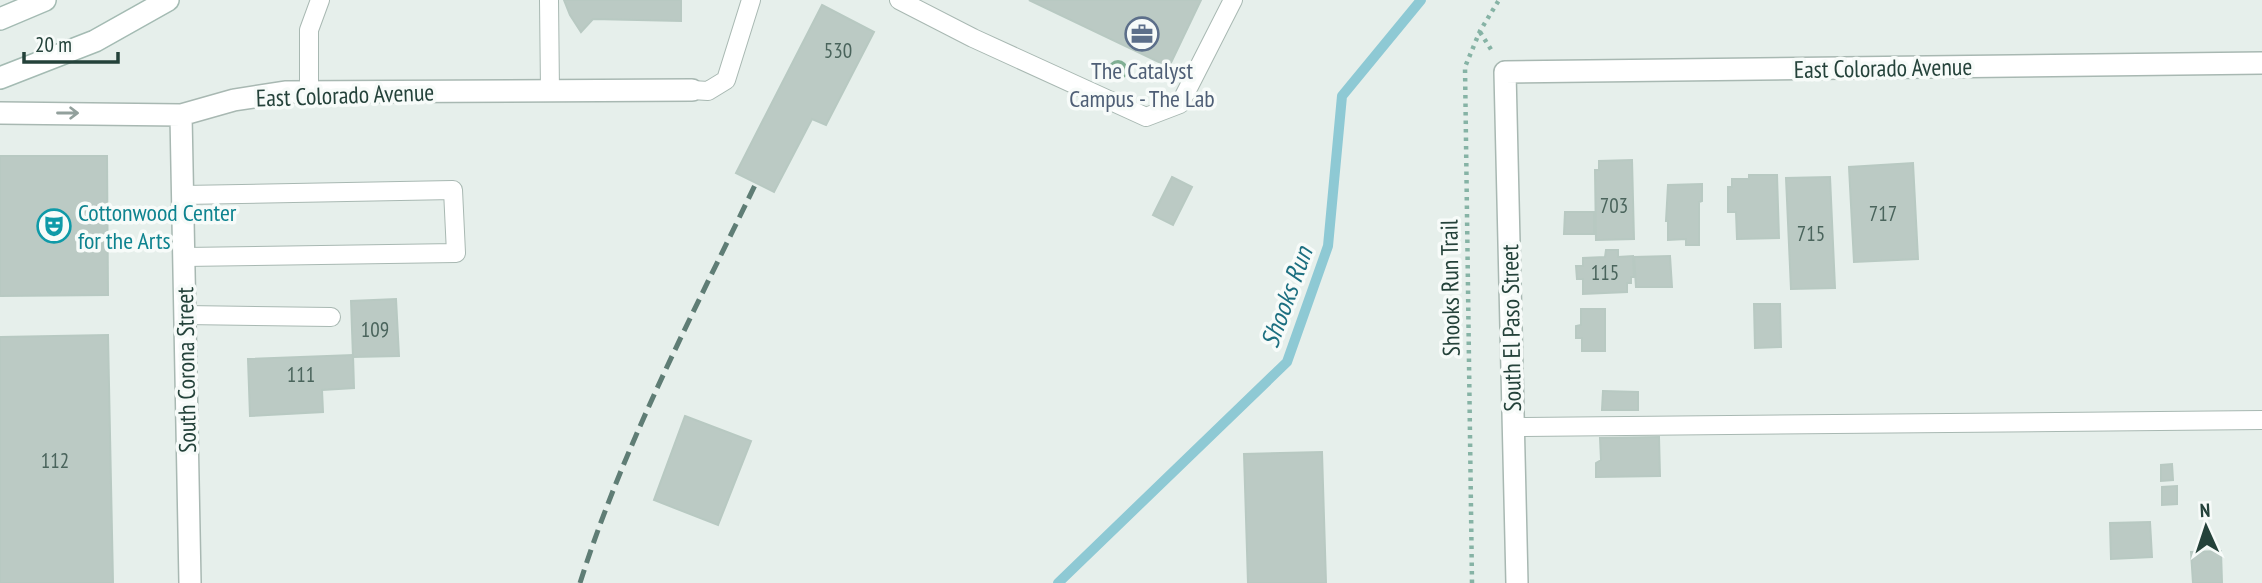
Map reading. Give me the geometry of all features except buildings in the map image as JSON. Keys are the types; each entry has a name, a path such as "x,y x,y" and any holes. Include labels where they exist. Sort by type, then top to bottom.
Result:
{"street":[{"path":"0,19 45,0"},
{"path":"0,78 95,41 168,0"},
{"name":"East Colorado Avenue","path":"1505,72 2262,63"},
{"name":"South El Paso Street","path":"1505,72 1517,583"},
{"name":"East Colorado Avenue","path":"0,113 181,115 234,100 285,92 692,90"},
{"name":"South Corona Street","path":"181,115 190,583"}],"lane":[{"path":"309,92 309,30 320,0"},
{"path":"549,0 550,91"},
{"path":"692,90 708,91 726,80 751,0"},
{"path":"900,0 973,38 1146,117 1180,104 1233,0"},
{"path":"183,195 453,190 456,253 184,257"},
{"path":"185,315 331,317"},
{"path":"1514,427 2262,421"}],"path":[{"name":"Shooks Run Trail","path":"1472,583 1465,67 1480,31 1499,0"}],"waterway":[{"name":"Shooks Run","path":"1058,583 1287,362 1328,246 1342,96 1421,0"}],"railway":[{"path":"580,583 638,430 756,183"}],"place":[{"name":"The Catalyst Campus - The Lab","path":"1142,34"},
{"name":"Cottonwood Center for the Arts","path":"54,226"}]}
